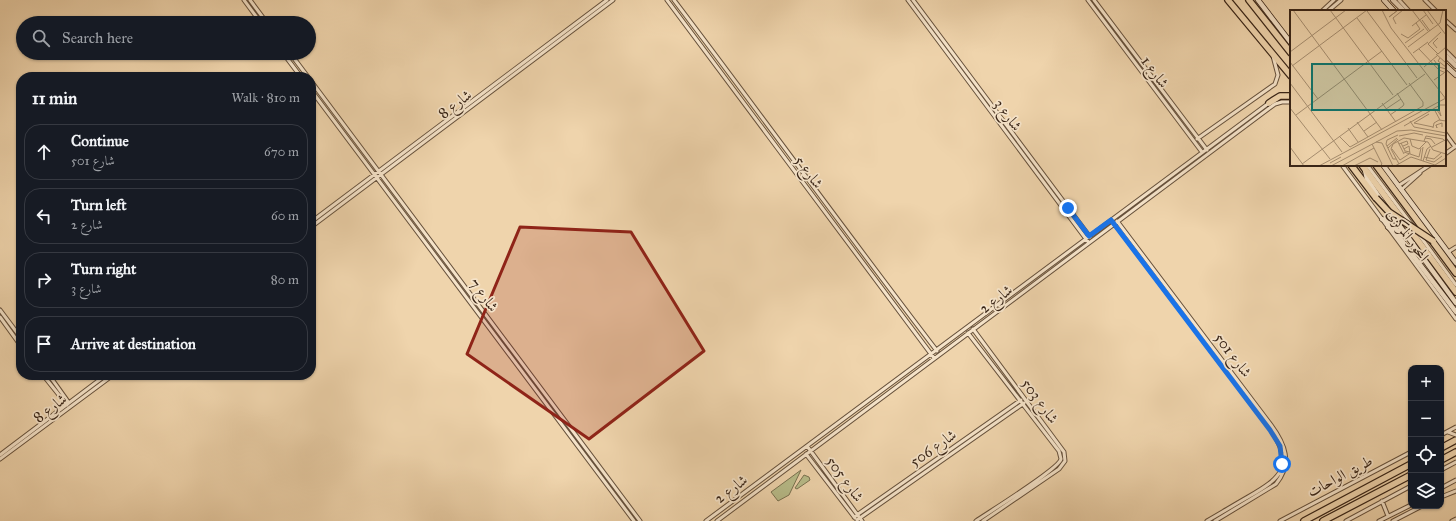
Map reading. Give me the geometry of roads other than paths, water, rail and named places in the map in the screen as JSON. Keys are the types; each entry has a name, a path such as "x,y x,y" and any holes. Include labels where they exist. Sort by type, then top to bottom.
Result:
{"highway":[{"path":"1228,0 1290,75"},
{"path":"1249,0 1290,52"},
{"path":"1269,103 1280,96 1290,96"},
{"path":"1352,166 1376,198 1389,212 1433,241"},
{"name":"المحور المركزى","path":"1377,166 1456,273"},
{"name":"المحور المركزى","path":"1365,167 1454,285 1456,292"},
{"path":"1444,446 1456,440"},
{"path":"1444,458 1456,452"},
{"name":"طريق الواحات","path":"1304,521 1408,466"},
{"path":"1324,521 1408,477"}],"main road":[{"path":"1258,0 1290,42"},
{"path":"1384,0 1393,10"},
{"path":"1393,0 1403,10"},
{"path":"1446,56 1456,66"},
{"path":"1446,67 1456,75"},
{"path":"1384,166 1456,263"},
{"path":"1365,167 1369,182 1407,238 1456,303"},
{"path":"1382,219 1407,238"},
{"path":"1388,227 1396,233 1456,312"}],"street":[{"path":"244,0 256,16"},
{"path":"250,0 263,16"},
{"name":"شارع 8","path":"316,223 379,173 607,0"},
{"name":"شارع 8","path":"379,173 613,0"},
{"name":"شارع 5","path":"667,0 934,358"},
{"name":"شارع 5","path":"674,0 939,354"},
{"name":"شارع 3","path":"908,0 1088,237"},
{"name":"شارع 3","path":"913,0 1091,242"},
{"name":"شارع 1","path":"1088,0 1205,156"},
{"name":"شارع 1","path":"1094,0 1209,153"},
{"path":"1323,10 1334,0"},
{"path":"1329,10 1341,0"},
{"path":"1399,0 1408,10"},
{"path":"1425,0 1435,10"},
{"path":"1446,21 1456,30"},
{"path":"1112,33 1116,30"},
{"path":"1285,35 1290,35"},
{"path":"1446,51 1456,61"},
{"path":"1194,141 1275,84 1278,74 1272,53"},
{"path":"288,60 297,72"},
{"path":"295,60 304,72"},
{"name":"شارع 7","path":"316,89 640,521"},
{"name":"شارع 7","path":"316,97 634,521"},
{"name":"شارع 2","path":"717,521 1275,104 1290,102"},
{"name":"شارع 2","path":"706,521 1269,103"},
{"path":"1446,134 1455,146 1446,153"},
{"path":"773,142 778,138"},
{"name":"المحور المركزى","path":"1343,166 1456,319"},
{"path":"1400,188 1428,166"},
{"name":"شارع 8","path":"316,218 376,176"},
{"name":"شارع 501","path":"1113,219 1278,441 1283,460 1275,482 1245,501"},
{"path":"1448,252 1456,248"},
{"path":"0,310 16,331"},
{"path":"0,318 16,339"},
{"name":"شارع 503","path":"973,329 1064,452 1065,461 1058,469 1040,480"},
{"name":"شارع 503","path":"968,333 1059,451 1061,459 1059,465 1040,480"},
{"path":"47,380 69,405"},
{"path":"52,380 69,405"},
{"name":"شارع 8","path":"0,460 100,380"},
{"name":"شارع 8","path":"0,455 106,380"},
{"name":"شارع 506","path":"858,518 993,419 1020,401 1026,400"},
{"name":"شارع 506","path":"858,518 996,423 1026,400"},
{"path":"993,419 996,423"},
{"path":"1444,434 1456,427"},
{"path":"1044,432 1047,429"},
{"path":"1447,432 1456,435"},
{"name":"شارع 505","path":"807,446 858,518"},
{"name":"شارع 505","path":"806,454 858,518"},
{"name":"طريق الواحات","path":"1280,521 1408,454"},
{"path":"1444,468 1456,462"},
{"path":"976,521 1040,480"},
{"path":"983,521 1018,498 1040,480"},
{"path":"1444,486 1456,480"},
{"path":"1346,521 1408,488"},
{"path":"1444,496 1456,492"},
{"path":"1016,494 1018,498"},
{"path":"1207,521 1245,501"},
{"path":"1215,521 1245,501"},
{"path":"1382,501 1388,516"},
{"path":"1379,521 1408,509"},
{"path":"1393,521 1401,519 1411,509"},
{"path":"1452,521 1456,519"}]}
